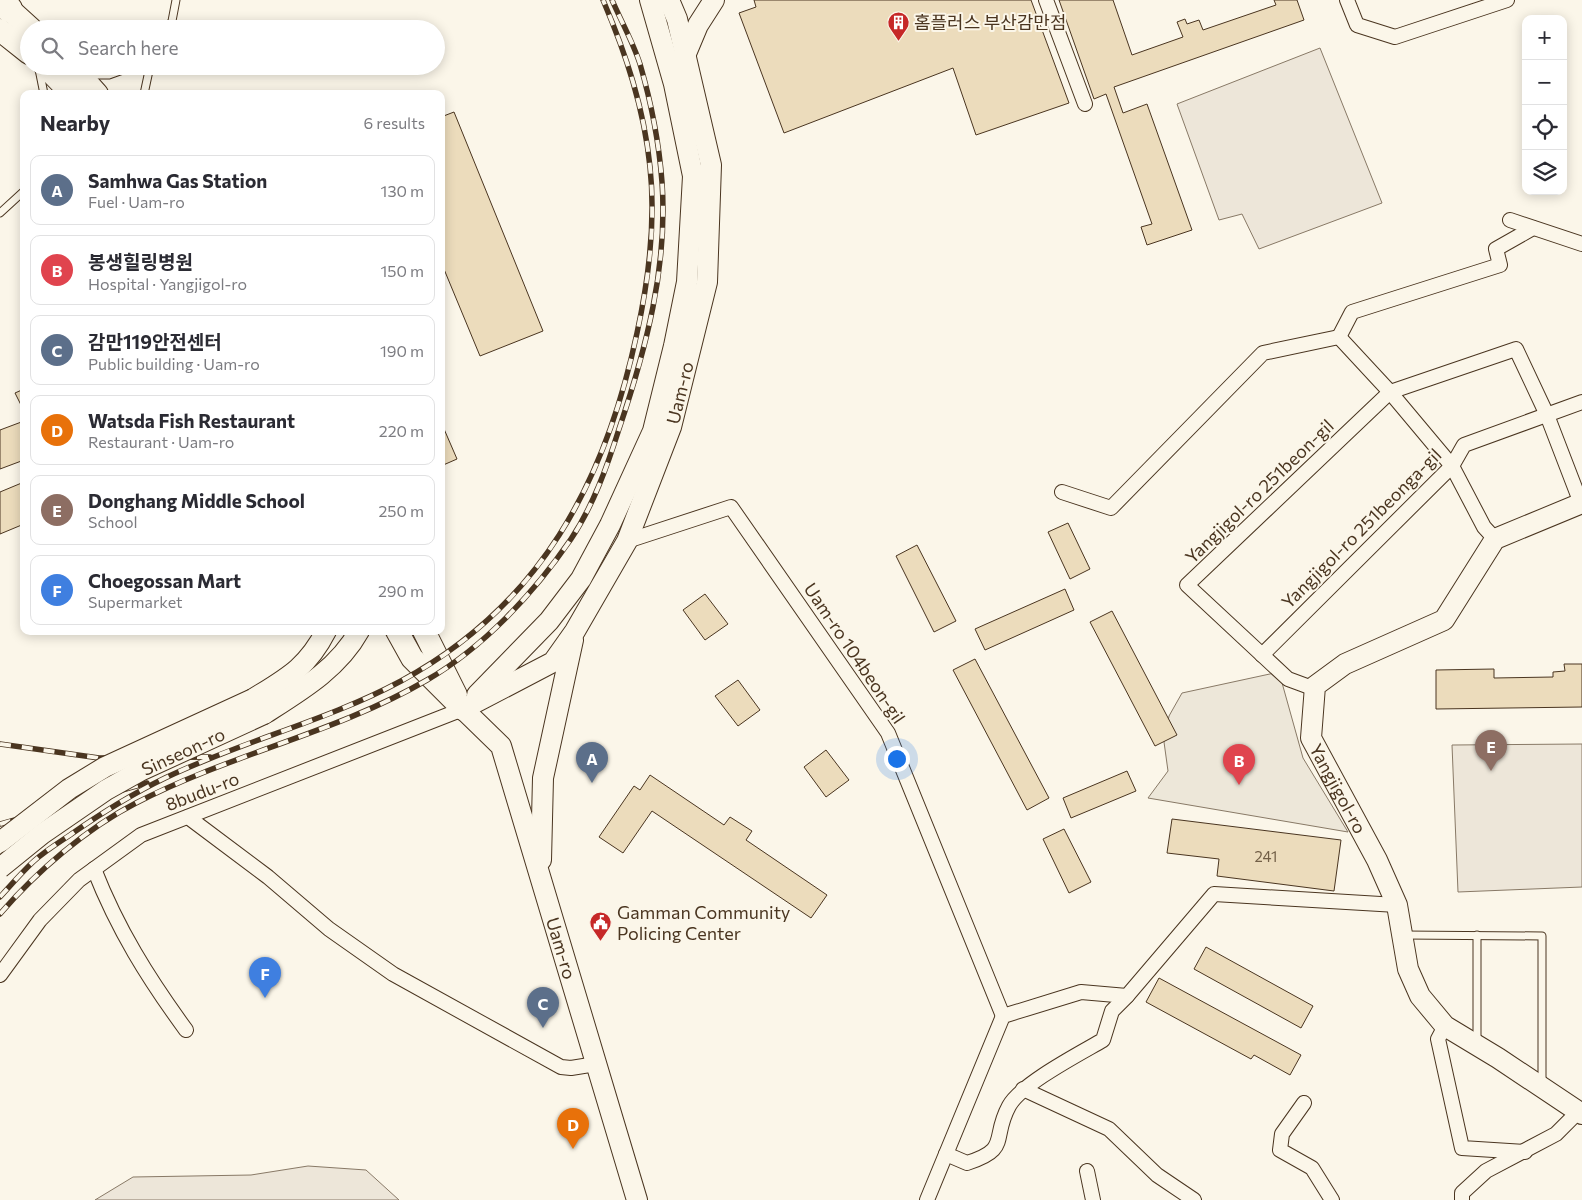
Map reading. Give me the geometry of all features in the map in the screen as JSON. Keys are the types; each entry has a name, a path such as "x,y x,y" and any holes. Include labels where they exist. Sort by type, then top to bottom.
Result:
{"main road":[{"path":"684,56 698,25 714,0"},
{"name":"Uam-ro","path":"463,709 553,662 575,631 626,541 671,427 707,282 711,165 684,56 677,19 658,1"},
{"name":"Uam-ro","path":"463,709 549,621 581,579 610,526 652,431 674,346 687,282 693,176 658,1"},
{"path":"3,14 20,23"},
{"path":"3,14 20,40"},
{"path":"75,78 92,90"},
{"path":"1315,690 1315,686 1345,664 1444,620 1495,539 1582,504"},
{"path":"541,877 543,778 575,631"},
{"name":"Sinseon-ro","path":"0,868 42,834 106,790 259,706 299,670 314,652 324,635"},
{"name":"Sinseon-ro","path":"0,842 69,789 105,767 259,706 314,682 337,660 356,635"},
{"path":"399,635 412,658 463,709"},
{"path":"426,635 463,709"},
{"name":"Yangjigol-ro","path":"1315,690 1311,738 1377,860 1397,905 1408,968 1420,996 1445,1026 1581,1111"},
{"name":"Uam-ro","path":"463,709 501,746 637,1200"}],"street":[{"path":"1046,0 1085,104"},
{"path":"1347,0 1356,25 1395,37 1507,0"},
{"path":"1510,220 1582,244"},
{"path":"1339,337 1352,312 1500,265 1496,250 1533,228"},
{"path":"1339,337 1390,392 1452,466 1484,526 1495,539"},
{"path":"1062,492 1111,508 1263,353 1339,337"},
{"name":"Yangjigol-ro 251beon-gil","path":"1315,690 1288,679 1187,585 1390,392 1516,349 1547,415"},
{"name":"Yangjigol-ro 251beonga-gil","path":"1262,655 1452,466 1464,445 1582,402"},
{"path":"1547,415 1582,504"},
{"name":"Uam-ro 104beon-gil","path":"626,541 731,507 888,733 1003,1016"},
{"name":"8budu-ro","path":"0,975 40,920 79,880 141,835 463,709"},
{"path":"188,816 268,877 329,929 392,974 561,1067 571,1068 596,1064"},
{"path":"94,869 117,924 150,980 186,1030"},
{"path":"946,1154 967,1163 987,1156 997,1146 1009,1105 1023,1089 1103,1040 1112,1011 1214,894 1397,905"},
{"path":"926,1200 1003,1016 1081,992 1127,996"},
{"path":"1445,1026 1438,1039 1462,1148 1525,1152"},
{"path":"1023,1089 1109,1129 1157,1175 1194,1200"},
{"path":"1304,1103 1282,1134 1280,1150 1312,1168 1332,1200"},
{"name":"Yangjigol-ro","path":"1462,1200 1462,1193 1486,1171 1556,1134 1581,1111"},
{"path":"1087,1171 1093,1200"}],"lane":[{"path":"172,20 176,0"},
{"path":"40,75 43,90"},
{"path":"75,78 109,75"},
{"path":"145,90 148,75"},
{"path":"0,213 20,195"},
{"path":"1401,935 1542,936 1542,1087"},
{"path":"1476,1045 1477,935"}],"shaded area":[{"path":"1320,48 1382,203 1259,249 1242,214 1219,220 1177,104"},
{"path":"1279,672 1303,758 1348,832 1148,798 1168,771 1164,742 1169,716 1182,693"},
{"path":"1582,744 1582,887 1458,892 1452,745"},
{"path":"308,1166 366,1170 399,1200 95,1200 133,1177 251,1175"}],"building":[{"name":"홈플러스 부산감만점","path":"754,0 1031,0 1069,103 976,135 953,68 784,133 739,13 756,7"},
{"path":"1059,0 1113,0 1132,55 1183,37 1177,22 1185,19 1187,24 1199,20 1203,30 1276,5 1274,0 1297,0 1304,20 1114,87 1123,113 1147,104 1192,230 1147,245 1141,227 1152,224 1106,94 1094,99"},
{"path":"454,112 543,331 480,356 445,272 445,115"},
{"path":"20,391 20,403 15,393"},
{"path":"20,422 20,462 0,469 0,430"},
{"path":"445,431 457,459 445,464"},
{"path":"20,484 20,526 0,534 0,492"},
{"path":"1068,523 1090,569 1070,579 1048,532"},
{"path":"917,545 956,621 934,632 896,556"},
{"path":"1065,589 1074,610 985,650 975,629"},
{"path":"705,594 728,624 705,640 683,610"},
{"path":"1112,611 1177,735 1155,746 1090,622"},
{"path":"975,659 1049,798 1027,810 953,670"},
{"path":"1564,664 1582,664 1582,707 1436,709 1436,670 1494,669 1494,678 1553,677 1553,672 1565,671"},
{"path":"738,680 760,710 738,726 715,696"},
{"path":"826,750 849,780 826,797 804,767"},
{"path":"1127,771 1136,791 1071,818 1063,798"},
{"path":"650,775 724,825 730,817 752,831 746,840 827,895 811,918 652,811 623,853 599,837 634,786 640,790"},
{"path":"1172,819 1341,840 1334,891 1217,876 1219,859 1167,853"},
{"path":"1064,829 1091,882 1069,893 1043,839"},
{"path":"1206,947 1313,1006 1301,1028 1194,969"},
{"path":"1159,978 1301,1055 1290,1075 1254,1055 1251,1059 1146,1002"}],"railway":[{"path":"0,897 43,854 93,819 140,791 194,765 314,720 373,695 401,681 450,651 492,616 528,577 559,535 585,489 606,440 623,388 641,312 652,230 650,167 639,102 603,0"},
{"path":"0,914 30,882 63,852 99,825 136,803 208,771 356,715 427,680 448,667 488,635 524,599 571,539 599,486 629,399 653,307 662,245 662,182 654,122 640,64 612,0"},
{"path":"0,744 99,758 210,757"},
{"path":"0,824 147,783"}],"place":[{"name":"홈플러스 부산감만점","path":"898,41"},
{"name":"Donghang Middle School","path":"1491,771"},
{"name":"Samhwa Gas Station","path":"592,783"},
{"name":"봉생힐링병원","path":"1239,785"},
{"name":"Gamman Community Policing Center","path":"601,941"},
{"name":"Choegossan Mart","path":"265,998"},
{"name":"감만119안전센터","path":"543,1028"},
{"name":"Watsda Fish Restaurant","path":"573,1149"}]}
